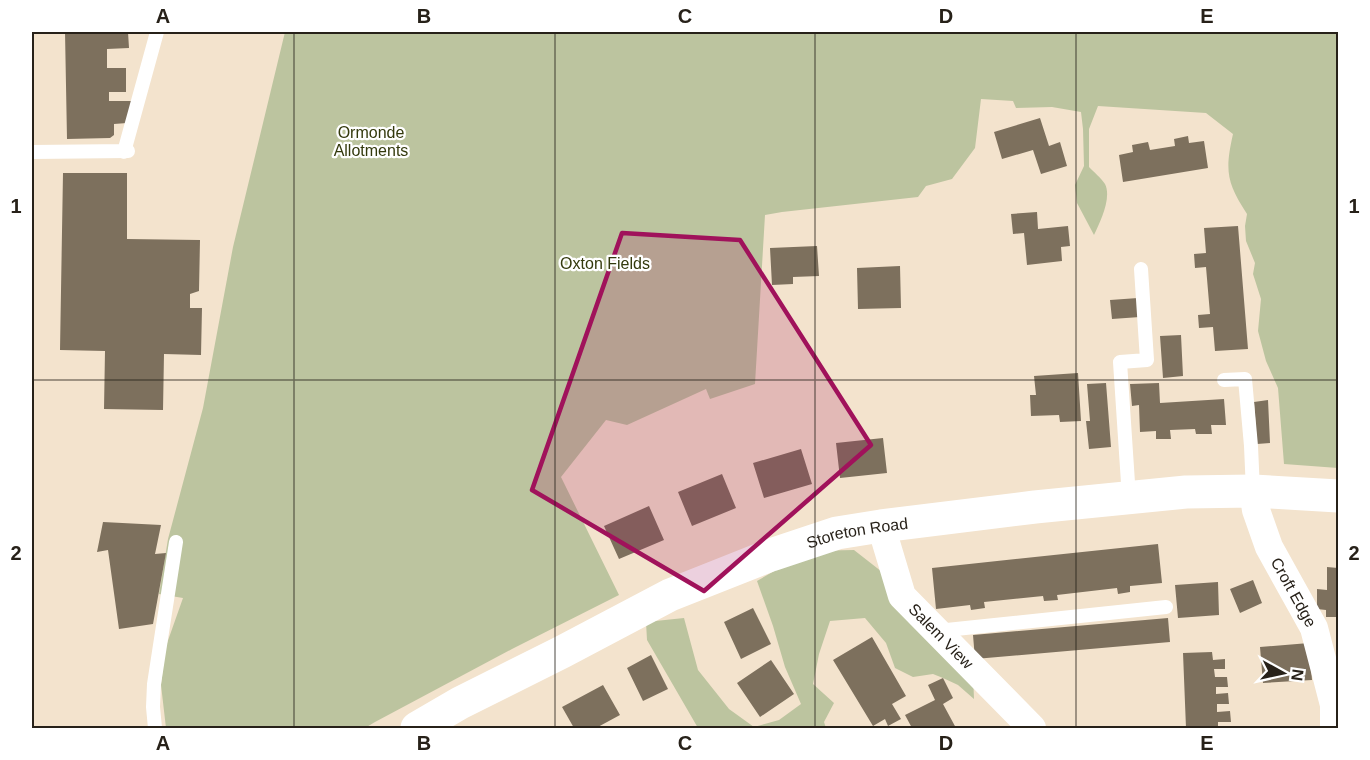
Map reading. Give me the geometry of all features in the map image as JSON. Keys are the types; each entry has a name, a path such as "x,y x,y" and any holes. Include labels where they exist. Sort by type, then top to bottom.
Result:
{"main road":[{"name":"Storeton Road","path":"427,726 460,703 670,595 771,555 837,533 1035,507 1186,492 1253,491 1338,496"}],"street":[{"name":"Croft Edge","path":"1253,491 1256,510 1269,547 1314,628 1334,705 1334,729"},
{"name":"Salem View","path":"881,526 902,596 1032,729"}],"lane":[{"path":"32,152 126,151 157,32"},
{"path":"1129,498 1120,362 1147,360 1141,269"},
{"path":"1224,380 1245,379 1253,491"},
{"path":"155,729 154,684 176,542"},
{"path":"935,631 1166,607"}],"highlighted area":[{"path":"622,233 740,240 871,445 704,591 532,490"}],"green space":[{"name":"Oxton Fields","path":"285,32 1338,32 1338,468 1284,464 1278,388 1266,361 1258,331 1261,299 1253,274 1255,263 1246,241 1247,214 1235,193 1229,176 1228,167 1233,134 1206,113 1098,106 1089,129 1089,167 1105,184 1107,196 1094,235 1077,203 1075,185 1084,166 1081,112 1052,107 1016,108 1013,101 981,99 975,148 952,179 926,186 918,197 765,215 755,384 710,399 706,389 627,425 606,420 561,477 619,595 365,728 166,728 161,685 165,649 183,598 159,594 168,539 203,408 233,247"},
{"path":"854,550 900,586 973,673 974,699 958,685 933,674 913,677 895,668 886,643 865,618 830,621 819,654 813,684 834,703 824,722 826,728 698,728 647,640 646,622 684,618 698,670 729,709 754,727 779,720 801,704 785,667 757,581 809,551"}],"building":[{"path":"65,32 128,32 129,48 107,49 107,68 126,68 126,92 109,92 109,101 133,101 127,123 114,124 114,135 110,138 67,139"},
{"path":"1040,118 1049,146 1060,142 1067,166 1041,174 1033,150 1002,159 994,132"},
{"path":"1188,136 1189,143 1204,141 1208,168 1123,182 1119,155 1133,152 1132,145 1148,142 1150,150 1175,146 1174,139"},
{"path":"63,173 127,173 127,239 200,240 199,291 190,294 190,308 202,308 201,355 164,354 163,410 104,409 105,351 60,350"},
{"path":"1037,212 1038,229 1068,226 1070,246 1061,247 1062,261 1027,265 1024,233 1013,234 1011,214"},
{"path":"1238,226 1248,349 1215,351 1213,327 1199,328 1198,315 1210,314 1206,267 1195,268 1194,254 1206,253 1204,228"},
{"path":"817,246 819,276 793,277 793,284 772,285 770,248"},
{"path":"900,266 901,308 858,309 857,268"},
{"path":"1138,298 1140,317 1112,319 1110,300"},
{"path":"1181,335 1183,376 1163,378 1160,336"},
{"path":"1078,373 1081,421 1060,422 1059,415 1031,416 1030,395 1036,395 1034,376"},
{"path":"1106,383 1111,447 1089,449 1086,421 1090,421 1087,384"},
{"path":"1159,383 1160,403 1224,399 1226,425 1211,425 1212,434 1196,434 1195,429 1170,430 1171,439 1156,439 1156,431 1140,432 1139,405 1132,406 1130,384"},
{"path":"1268,400 1270,443 1257,444 1254,402"},
{"path":"883,438 887,473 840,478 836,443"},
{"path":"801,449 812,484 764,498 753,463"},
{"path":"722,474 736,508 692,526 678,492"},
{"path":"649,506 664,540 619,559 604,526"},
{"path":"103,522 161,525 155,554 166,553 153,624 119,629 108,550 97,552"},
{"path":"1158,544 1162,583 1130,586 1130,592 1118,594 1117,588 1057,595 1058,600 1044,601 1043,596 984,602 985,608 971,610 970,605 936,609 932,568"},
{"path":"1327,567 1338,568 1338,617 1326,617 1326,610 1317,609 1317,589 1327,590"},
{"path":"1253,580 1262,603 1240,613 1230,589"},
{"path":"1218,582 1219,615 1178,618 1175,585"},
{"path":"753,608 771,644 741,659 724,622"},
{"path":"1168,618 1170,642 975,659 973,635"},
{"path":"872,637 906,696 892,704 901,719 888,726 885,719 873,726 833,660"},
{"path":"1309,643 1312,680 1263,683 1260,647"},
{"path":"1212,652 1213,660 1225,659 1225,669 1214,669 1215,677 1227,677 1228,687 1216,687 1216,694 1228,693 1229,704 1217,704 1217,712 1230,711 1231,722 1218,722 1218,728 1186,728 1183,653"},
{"path":"651,655 668,689 643,701 627,668"},
{"path":"771,660 794,694 760,717 737,683"},
{"path":"943,678 953,698 943,704 956,728 912,728 905,715 935,700 928,685"},
{"path":"603,685 620,715 596,728 574,728 562,707"}],"park label":[{"name":"Ormonde Allotments","path":"371,141"}]}
